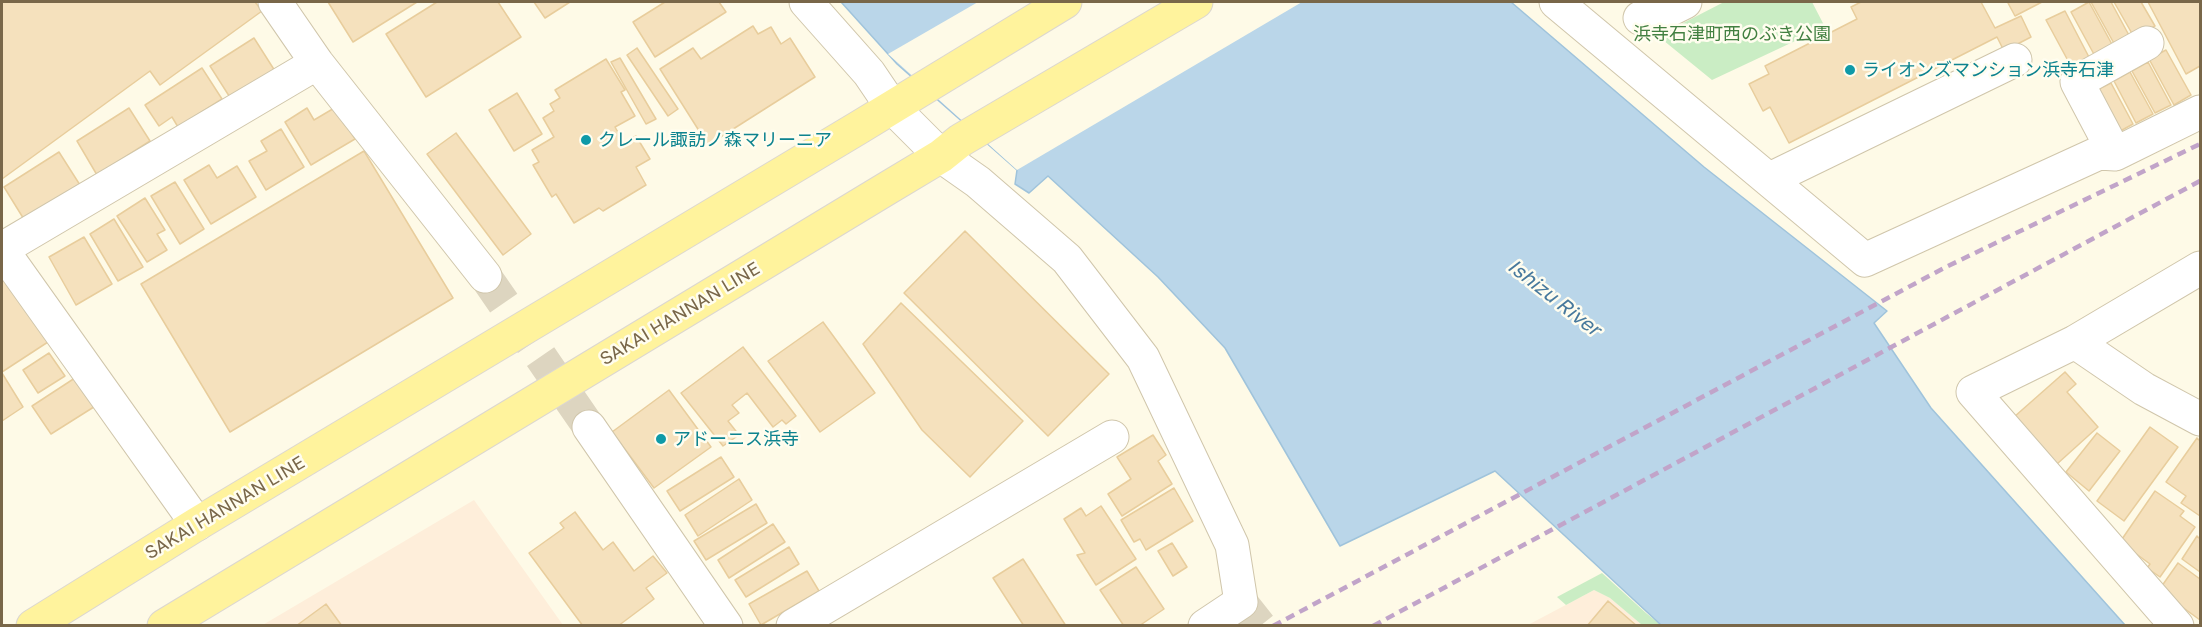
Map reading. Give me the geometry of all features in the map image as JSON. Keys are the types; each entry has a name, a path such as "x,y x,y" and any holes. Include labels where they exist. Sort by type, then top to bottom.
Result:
{"main road":[{"name":"SAKAI HANNAN LINE","path":"33,626 197,524 1065,2"},
{"name":"SAKAI HANNAN LINE","path":"164,626 951,148 1196,2"}],"street":[{"path":"275,2 317,63 485,276"},
{"path":"806,2 868,73 903,100 951,148 978,182 1067,259 1143,358 1232,545 1241,602 1205,626"},
{"path":"1556,2 1866,260 2099,153 2115,154 2200,112"},
{"path":"1640,18 1665,12 1685,2"},
{"path":"2115,154 2077,82 2147,43"},
{"path":"1770,179 2015,60"},
{"path":"197,524 2,250 317,63"},
{"path":"2177,626 1973,392 2075,342 2200,268"},
{"path":"2075,342 2144,389 2200,419"},
{"path":"590,427 726,626"},
{"path":"793,626 1112,437"}],"shaded area":[{"path":"474,500 563,625 261,626"},
{"path":"1594,590 1610,598 1642,625 1526,626"}],"green space":[{"name":"浜寺石津町西のぶき公園","path":"1724,2 1812,2 1825,27 1712,80 1658,36"},
{"path":"1602,573 1661,625 1642,625 1610,598 1594,590 1566,605 1557,597"}],"water":[{"name":"Ishizu River","path":"841,2 1511,2 1704,167 1887,311 1874,323 1931,408 2125,625 1661,625 1495,471 1340,546 1225,348 1158,277 1048,176 1029,193 1015,184 1017,170 897,64"}],"pier":[{"path":"978,2 1302,2 1017,170 888,54"}],"building":[{"path":"2,2 255,2 262,11 160,85 150,71 2,179"},
{"path":"328,2 417,2 353,42"},
{"path":"437,2 498,2 521,37 426,97 386,34"},
{"path":"534,2 570,2 545,18"},
{"path":"665,2 719,2 726,12 655,57 633,22"},
{"name":"ライオンズマンション浜寺石津","path":"1861,2 1981,2 1995,28 2021,16 2031,37 2004,51 1997,37 1789,143 1770,107 1763,111 1749,84 1769,74 1765,66 1857,19 1851,7"},
{"path":"2042,2 2015,16 2008,3"},
{"path":"2089,2 2114,48 2096,58 2071,12"},
{"path":"2091,2 2111,2 2131,39 2116,47"},
{"path":"2114,2 2141,2 2155,26 2134,37"},
{"path":"2148,2 2200,2 2200,66 2186,74"},
{"path":"2065,11 2091,61 2073,70 2046,20"},
{"path":"753,26 758,34 771,27 781,44 790,38 815,77 708,145 660,69 693,48 701,59"},
{"path":"254,38 275,71 231,99 210,66"},
{"path":"637,48 678,109 668,116 627,55"},
{"path":"2166,50 2191,95 2174,105 2149,59"},
{"path":"620,58 656,119 646,124 611,62"},
{"name":"クレール諏訪ノ森マリーニア","path":"606,59 625,90 621,92 635,116 615,127 624,143 636,136 650,159 636,167 646,185 603,211 599,208 574,223 556,194 552,197 533,165 539,162 532,150 554,137 543,118 554,111 550,104 560,98 555,90"},
{"path":"2148,62 2171,105 2155,113 2132,71"},
{"path":"202,68 222,99 178,127 172,117 159,126 145,105"},
{"path":"2130,72 2153,114 2136,123 2114,81"},
{"path":"2111,83 2133,124 2115,134 2093,92"},
{"path":"517,93 542,134 514,151 489,110"},
{"path":"336,107 355,139 311,165 285,122 307,108 314,120"},
{"path":"129,108 150,141 97,175 77,141"},
{"path":"281,129 304,167 266,190 249,161 267,151 261,141"},
{"path":"456,133 531,234 503,255 427,154"},
{"path":"364,151 453,298 230,432 141,284"},
{"path":"59,152 80,185 25,221 4,187"},
{"path":"209,165 217,178 237,166 256,197 211,224 184,180"},
{"path":"175,182 204,229 180,244 151,196"},
{"path":"145,198 165,230 157,234 167,250 147,262 117,216"},
{"path":"114,219 143,267 118,281 90,234"},
{"path":"965,231 1109,374 1048,436 904,293"},
{"path":"84,237 112,284 76,305 49,257"},
{"path":"2,271 48,342 2,372"},
{"path":"901,303 1023,421 970,477 922,430 863,344"},
{"path":"823,322 875,393 820,432 768,361"},
{"path":"743,347 796,416 786,424 782,420 773,427 747,393 732,405 739,413 728,421 739,435 723,446 681,393"},
{"path":"49,353 65,376 38,393 23,370"},
{"path":"2065,372 2076,384 2067,392 2098,427 2057,464 2014,417"},
{"path":"2,373 23,407 2,421"},
{"path":"78,376 97,405 51,434 32,406"},
{"name":"アドーニス浜寺","path":"669,390 711,447 654,488 612,432"},
{"path":"2150,427 2178,447 2124,521 2097,501"},
{"path":"2097,433 2120,451 2089,491 2066,472"},
{"path":"1153,435 1166,455 1158,461 1172,484 1122,516 1108,494 1131,479 1117,457"},
{"path":"2197,438 2200,441 2200,516 2181,503 2186,496 2166,482"},
{"path":"721,457 734,477 680,511 667,491"},
{"path":"739,479 752,500 698,536 685,515"},
{"path":"1174,488 1193,521 1146,550 1140,539 1134,542 1121,520"},
{"path":"2155,491 2184,511 2180,516 2195,527 2160,577 2147,568 2150,564 2120,542"},
{"path":"756,504 767,523 706,560 694,541"},
{"path":"1101,506 1136,559 1096,585 1077,555 1085,553 1064,519 1081,508 1086,516"},
{"path":"575,512 603,550 613,542 634,571 653,556 667,573 646,588 654,599 618,626 583,626 529,553 564,528 560,523"},
{"path":"773,524 785,542 729,578 718,560"},
{"path":"2197,536 2200,539 2200,572 2182,559"},
{"path":"1172,543 1187,567 1173,576 1158,551"},
{"path":"789,547 799,564 746,597 735,580"},
{"path":"1023,559 1066,626 1024,626 993,578"},
{"path":"2178,563 2200,579 2200,620 2159,590"},
{"path":"1136,567 1164,609 1139,626 1124,626 1100,590"},
{"path":"807,571 819,591 761,625 749,604"},
{"path":"1608,601 1637,626 1587,626"},
{"path":"326,604 342,626 296,626"}],"tunnel":[{"path":"485,276 589,427"},
{"path":"1241,602 1260,626"}],"railway":[{"path":"1273,626 1946,267 2200,144"},
{"path":"1373,626 2200,181"}],"place":[{"name":"ライオンズマンション浜寺石津","path":"1850,70"},
{"name":"クレール諏訪ノ森マリーニア","path":"586,140"},
{"name":"アドーニス浜寺","path":"661,439"}]}
